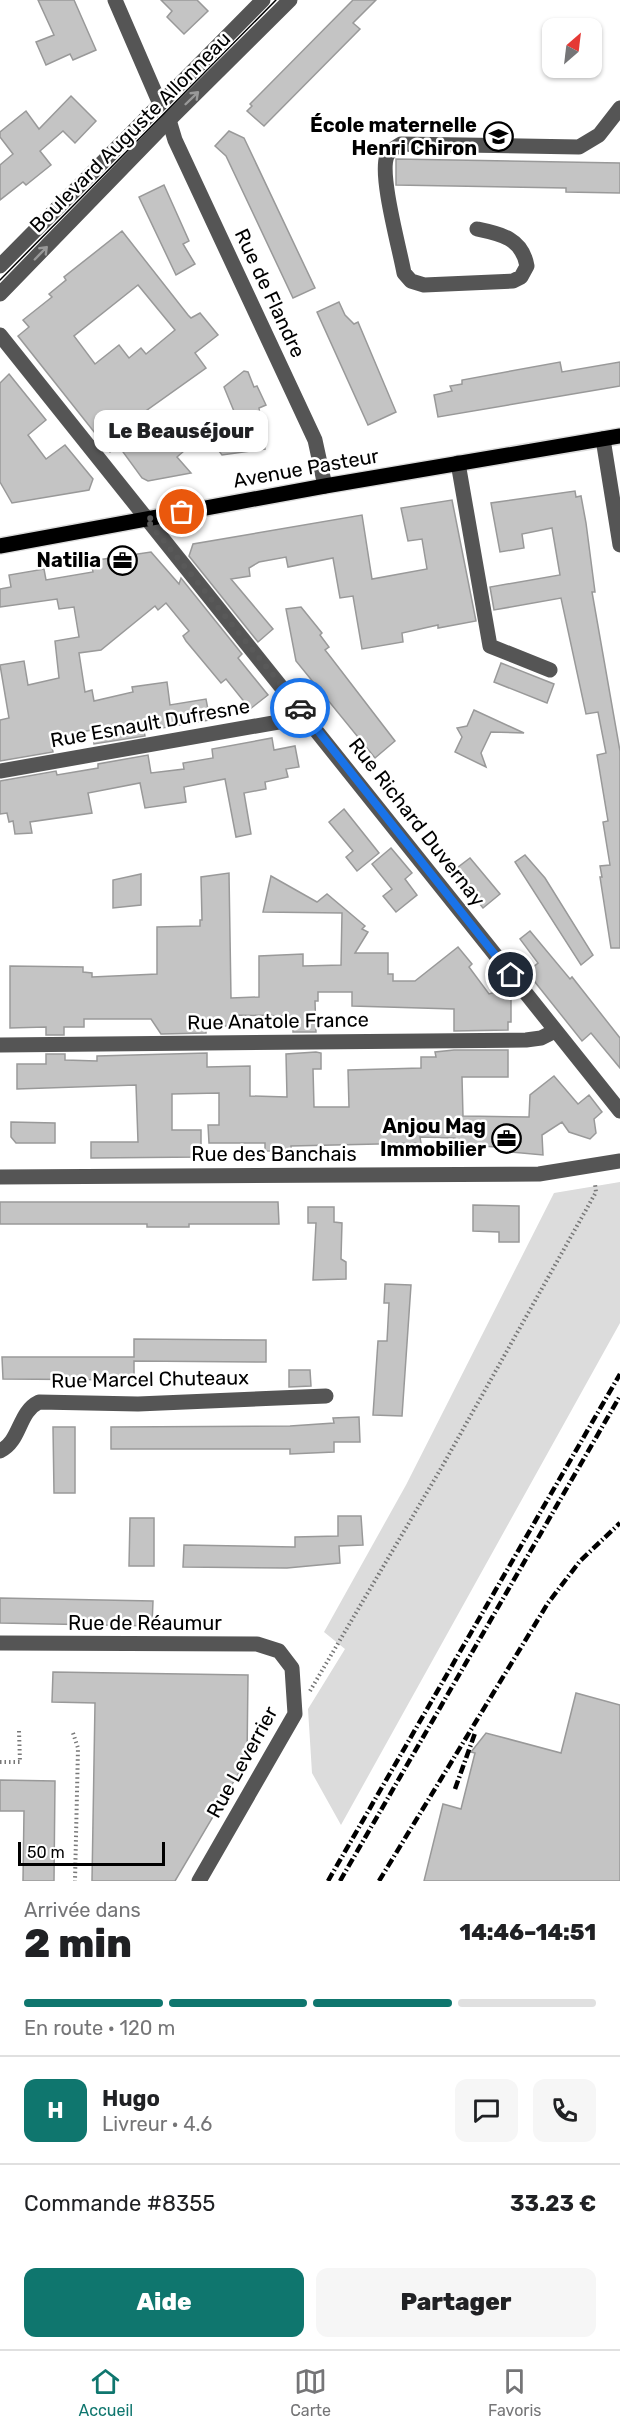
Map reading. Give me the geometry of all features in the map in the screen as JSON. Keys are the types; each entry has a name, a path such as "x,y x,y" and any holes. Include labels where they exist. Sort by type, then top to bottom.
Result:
{"main road":[{"name":"Avenue Pasteur","path":"0,546 325,486 620,436"}],"street":[{"path":"116,0 160,104"},
{"path":"0,266 263,0"},
{"name":"Boulevard Auguste Allonneau","path":"0,294 169,120 290,0"},
{"path":"477,229 506,236 521,248 527,266 521,277 513,281 424,285 411,281 404,273 386,185 385,164 391,151 401,144 579,147 599,135 620,108"},
{"name":"Rue de Flandre","path":"169,120 175,140 307,421 321,458 325,486"},
{"name":"Rue Richard Duvernay","path":"0,335 307,717 555,1031 620,1109"},
{"path":"603,439 620,545"},
{"path":"458,463 490,646 550,669"},
{"name":"Rue Esnault Dufresne","path":"0,771 307,717"},
{"name":"Rue Anatole France","path":"0,1045 526,1040 541,1038 555,1031"},
{"name":"Rue des Banchais","path":"0,1177 539,1174 620,1161"},
{"name":"Rue Marcel Chuteaux","path":"0,1451 8,1446 17,1433 27,1410 39,1402 138,1404 326,1396"},
{"name":"Rue de Réaumur","path":"0,1643 256,1644 269,1646 286,1658"},
{"name":"Rue Leverrier","path":"199,1881 295,1714 294,1678 286,1658"}],"path":[{"path":"295,1714 455,1444 596,1192 595,1184"},
{"path":"0,1762 20,1762 19,1731"},
{"path":"73,1733 78,1748 75,1881"}],"shaded area":[{"path":"620,1182 620,1323 341,1825 312,1773 308,1709 345,1649 324,1632 406,1485 554,1193"}],"building":[{"path":"38,0 74,0 96,50 73,60 70,54 46,65 36,42 54,35"},
{"path":"161,0 197,0 208,11 184,34 167,17 172,11"},
{"path":"353,0 376,0 353,23 360,29 264,126 247,111 252,106 250,104"},
{"path":"71,96 96,121 75,143 63,131 40,151 51,165 26,185 23,182 0,200 0,165 13,154 0,137 0,132 26,111 39,129"},
{"path":"229,131 244,138 315,288 293,298 226,156 215,146"},
{"path":"396,159 620,163 620,193 566,192 566,188 396,185"},
{"path":"164,185 189,241 183,244 195,264 176,275 139,197"},
{"path":"122,231 188,315 191,318 200,313 218,335 195,353 206,368 136,418 154,443 190,414 200,427 238,421 224,387 244,371 248,372 254,387 257,386 266,405 259,408 265,449 222,455 205,433 177,457 191,473 148,481 142,478 118,445 110,452 18,336 29,327 23,320 52,297 49,294 66,280 64,277","holes":["138,285 175,330 146,354 141,348 129,358 119,345 95,364 74,336"]},
{"path":"339,302 345,315 354,324 358,322 396,412 368,425 317,312"},
{"path":"560,362 562,372 620,362 620,386 438,417 434,395 452,391 450,386 462,384 462,380"},
{"path":"9,374 46,420 28,435 46,459 65,445 93,479 89,490 12,503 0,482 0,383"},
{"path":"575,491 576,497 581,496 586,523 595,592 592,592 620,751 620,948 611,948 600,877 602,877 600,866 610,865 603,822 608,821 597,755 606,753 598,712 586,714 561,598 494,610 490,587 560,575 552,528 522,534 524,548 500,552 491,503"},
{"path":"452,500 476,621 438,628 438,625 402,633 403,642 362,649 353,596 340,598 333,558 288,567 286,557 259,562 249,568 250,576 231,579 273,629 258,642 189,556 193,544 362,515 372,579 427,569 422,539 408,541 401,508"},
{"path":"151,552 179,584 181,578 242,654 238,658 268,695 250,709 226,679 221,683 186,641 183,636 189,631 166,603 158,610 155,606 101,650 79,653 85,692 92,690 94,701 133,692 132,687 167,682 170,705 206,699 210,720 144,731 145,736 94,744 92,730 50,738 53,752 0,761 0,720 9,718 0,665 24,661 28,685 59,678 55,641 79,637 74,607 59,609 57,599 0,607 0,589 11,587 9,575 44,569 46,580 93,572 91,561"},
{"path":"301,607 322,633 320,635 329,647 325,650 395,741 375,758 296,661 286,609"},
{"path":"501,663 554,684 547,703 494,682"},
{"path":"474,710 524,733 491,732 481,753 486,767 455,752 462,737 457,728 467,726"},
{"path":"272,738 274,750 295,746 299,767 286,769 288,777 265,782 266,789 244,793 251,834 236,837 225,779 184,787 186,802 145,808 140,783 88,793 92,813 30,822 32,833 15,834 13,821 9,822 7,813 0,814 0,781 56,771 57,775 98,768 98,764 148,755 151,773 184,769 183,763 213,758 212,749"},
{"path":"344,809 379,853 357,871 346,857 353,851 329,822"},
{"path":"391,848 412,873 405,879 417,895 396,912 383,896 392,889 372,864"},
{"path":"525,855 545,878 593,955 581,965 515,862"},
{"path":"470,858 500,894 483,908 453,871"},
{"path":"229,873 231,998 259,997 259,956 303,954 303,966 341,965 342,913 263,912 271,876 317,902 327,894 365,926 362,929 368,932 355,953 388,953 388,974 393,974 393,981 415,981 458,947 472,964 469,967 489,994 509,988 511,990 511,1022 508,1022 508,1030 454,1031 454,1009 352,1006 352,992 318,992 318,1001 315,1001 316,1032 293,1032 293,1016 231,1015 231,1026 206,1026 206,1033 161,1034 151,1019 84,1019 84,1027 64,1027 64,1035 46,1035 46,1027 10,1028 10,966 83,967 83,972 92,973 92,977 157,974 157,927 200,926 200,920 202,920 201,877"},
{"path":"141,874 141,905 113,908 113,880"},
{"path":"530,931 570,979 572,977 620,1038 620,1068 591,1033 582,1041 527,972 538,963 520,939"},
{"path":"508,1050 508,1077 462,1077 463,1116 529,1117 530,1095 554,1076 578,1104 589,1095 602,1112 594,1119 596,1133 590,1139 569,1132 562,1122 542,1135 543,1155 499,1151 499,1147 456,1145 455,1138 420,1137 421,1143 291,1146 291,1151 265,1151 265,1143 209,1143 208,1125 219,1125 219,1093 172,1094 172,1130 201,1130 201,1157 91,1158 91,1142 138,1142 136,1085 17,1089 17,1064 46,1064 46,1054 65,1054 65,1060 97,1061 97,1056 207,1053 207,1067 250,1066 250,1096 287,1097 286,1054 316,1052 321,1053 321,1069 313,1069 314,1107 349,1107 348,1070 421,1068 421,1057 436,1057 435,1052"},
{"path":"11,1122 55,1123 55,1143 16,1143 11,1137"},
{"path":"0,1202 278,1202 279,1224 189,1224 189,1227 147,1227 147,1224 0,1224"},
{"path":"473,1205 519,1206 519,1242 499,1242 499,1232 473,1231"},
{"path":"308,1207 334,1207 334,1222 342,1223 341,1259 346,1262 346,1279 313,1280 316,1223 308,1223"},
{"path":"385,1284 411,1285 402,1416 373,1415 378,1341 387,1341 389,1303 384,1303"},
{"path":"134,1339 266,1340 266,1362 134,1361 134,1380 3,1379 2,1357 134,1357"},
{"path":"289,1370 310,1370 311,1386 289,1387"},
{"path":"359,1417 360,1442 334,1442 334,1452 290,1454 290,1449 111,1449 111,1427 290,1426 334,1423 333,1418"},
{"path":"53,1427 75,1427 75,1493 54,1493"},
{"path":"338,1516 361,1516 363,1545 339,1546 340,1563 287,1568 183,1567 184,1545 295,1547 295,1537 338,1536"},
{"path":"130,1518 154,1518 154,1566 129,1566"},
{"path":"0,1598 153,1601 152,1626 0,1623"},
{"path":"53,1672 248,1675 247,1759 175,1881 92,1881 95,1703 52,1702"},
{"path":"576,1693 620,1705 620,1881 424,1881 443,1804 461,1809 475,1753 471,1752 486,1733 561,1753"},
{"path":"0,1780 55,1781 54,1881 23,1881 24,1811 0,1811"}],"tram line":[{"path":"0,280 276,0"}],"railway":[{"path":"328,1881 620,1374"},
{"path":"340,1881 620,1396"},
{"path":"379,1881 548,1603 580,1561 620,1523"},
{"path":"455,1789 475,1733"}],"way so far":[{"path":"182,512 146,519 300,708"}],"place":[{"name":"École maternelle Henri Chiron","path":"498,137"},
{"name":"Le Beauséjour","path":"182,512"},
{"name":"Natilia","path":"122,560"},
{"name":"Anjou Mag Immobilier","path":"507,1138"}],"route":[{"path":"300,708 511,975"}]}
